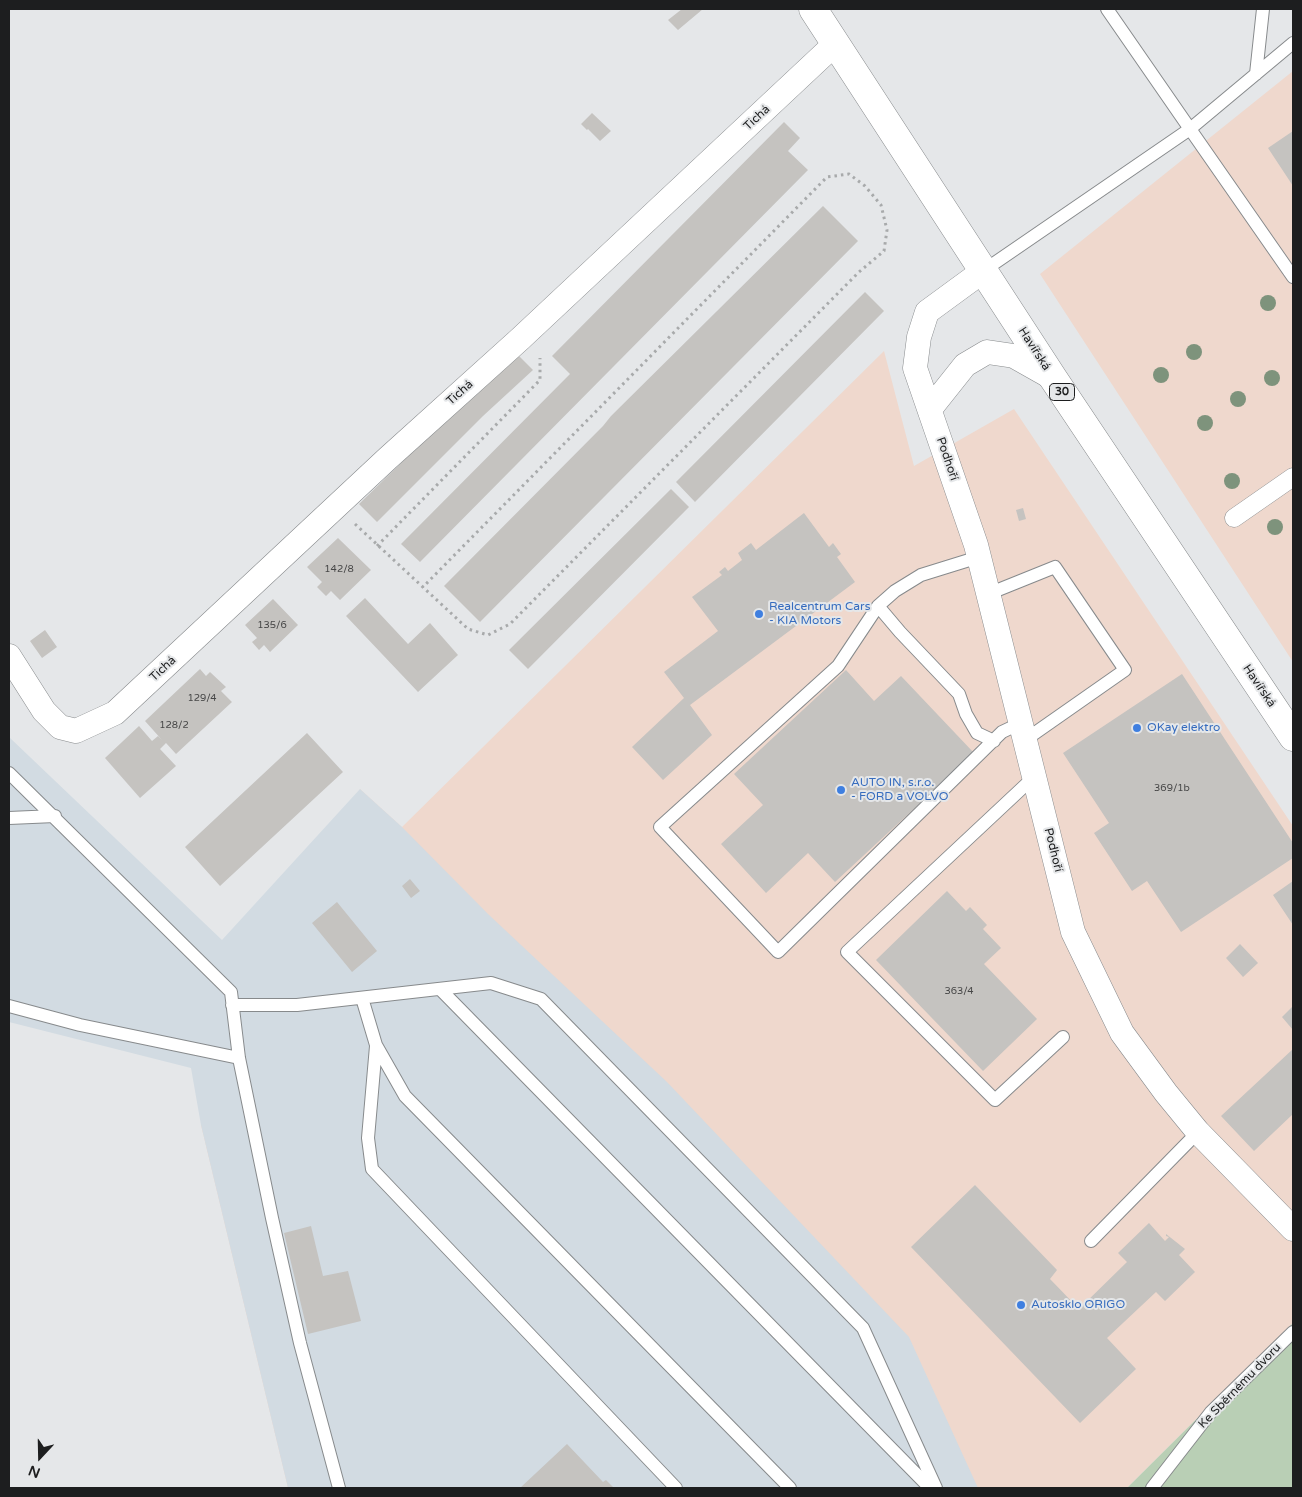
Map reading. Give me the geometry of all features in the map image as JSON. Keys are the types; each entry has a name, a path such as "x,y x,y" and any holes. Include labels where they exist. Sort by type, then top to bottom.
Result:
{"main road":[{"name":"Havířská","path":"813,9 1053,378 1293,736"}],"street":[{"name":"Tichá","path":"9,656 44,711 60,727 76,731 116,713 836,43"},
{"name":"Podhoří","path":"983,271 927,312 920,337 915,368 979,557 1073,932 1122,1033 1166,1093 1198,1132 1293,1229"},
{"path":"930,409 965,365 987,352 1014,356 1053,378"},
{"path":"1234,518 1293,477"}],"lane":[{"path":"1107,9 1293,277"},
{"path":"1256,74 1263,9"},
{"path":"983,271 1190,129 1293,43"},
{"path":"979,557 921,575 895,591 878,606 838,666 660,827 778,952 1002,732 1023,731 1126,670 1055,567 988,594"},
{"path":"878,606 959,694 966,714 977,733 994,741"},
{"path":"9,773 55,816 231,992 239,1058 300,1342 339,1488"},
{"path":"1034,777 847,952 995,1100 1062,1037"},
{"path":"9,818 55,816"},
{"path":"232,1005 297,1005 491,983 541,999 863,1328 936,1488"},
{"path":"440,989 930,1488"},
{"path":"362,998 376,1045 404,1096 790,1488"},
{"path":"9,1006 80,1025 239,1058"},
{"path":"376,1045 368,1138 372,1169 676,1488"},
{"path":"1091,1241 1198,1132"},
{"name":"Ke Sběrnému dvoru","path":"1152,1488 1211,1412 1293,1332"}],"path":[{"path":"337,506 377,546 468,629 488,635 510,624 859,272 884,251 887,230 881,204 865,186 848,174 827,177 423,586"},
{"path":"377,546 540,380 539,320"}],"shaded area":[{"path":"1293,71 1293,662 1040,274"},
{"path":"884,351 914,466 1014,409 1293,826 1293,1323 1127,1488 288,1488 201,1125 360,789 402,827"},
{"path":"9,737 222,940 360,789 402,827 488,914 667,1082 909,1337 978,1488 288,1488 201,1125 191,1068 9,1022"}],"green space":[{"path":"1293,1323 1293,1488 1127,1488"}],"building":[{"path":"682,9 703,9 678,30 668,20"},
{"path":"592,113 611,131 600,141 581,124"},
{"path":"784,122 800,138 788,151 808,170 420,562 401,544 570,374 552,356"},
{"path":"1293,131 1293,186 1268,148"},
{"path":"823,206 858,241 480,622 444,586 611,416"},
{"path":"865,292 884,311 695,502 676,482"},
{"path":"515,352 533,370 483,416 377,522 359,504"},
{"path":"671,489 689,507 528,669 509,650"},
{"path":"1023,508 1026,519 1019,521 1016,510"},
{"name":"Realcentrum Cars - KIA Motors","path":"804,513 829,547 833,543 841,554 837,557 855,582 690,705 712,735 663,780 632,747 684,698 664,672 718,631 692,597 722,575 719,572 725,567 728,571 742,560 738,553 751,543 756,550"},
{"path":"338,538 371,570 340,600 331,591 326,596 317,587 322,582 307,567"},
{"path":"365,598 408,644 430,623 458,655 418,692 346,616"},
{"path":"273,599 298,625 270,652 264,645 259,650 252,642 257,638 245,625"},
{"path":"45,630 57,647 42,658 30,641"},
{"path":"200,669 206,676 210,672 226,687 221,691 232,702 176,754 166,743 160,749 176,766 140,798 105,758 139,726 152,741 158,736 162,740 145,721"},
{"name":"AUTO IN, s.r.o. - FORD a VOLVO","path":"846,670 874,701 901,676 974,753 835,882 808,853 766,893 721,844 763,805 734,774"},
{"path":"1182,674 1293,843 1293,858 1181,932 1147,881 1132,891 1094,833 1109,823 1063,753"},
{"path":"307,733 343,772 220,886 185,847"},
{"path":"410,879 420,891 411,898 402,886"},
{"path":"1293,881 1293,925 1273,895"},
{"path":"947,891 966,911 970,907 987,925 983,929 1001,948 984,964 1037,1019 983,1071 876,960"},
{"path":"337,902 377,951 352,972 312,923"},
{"path":"1240,944 1258,963 1243,977 1226,958"},
{"path":"1293,1006 1293,1030 1282,1017"},
{"path":"1293,1049 1293,1114 1254,1151 1221,1116"},
{"name":"Autosklo ORIGO","path":"975,1185 1057,1270 1050,1279 1079,1309 1127,1262 1118,1253 1149,1223 1165,1241 1169,1237 1166,1234 1185,1249 1179,1255 1195,1272 1165,1301 1156,1292 1107,1338 1136,1369 1080,1423 911,1247"},
{"path":"311,1226 323,1276 348,1271 361,1321 308,1334 284,1233"},
{"path":"567,1444 603,1482 606,1480 614,1488 520,1488"}],"place":[{"name":"Realcentrum Cars - KIA Motors","path":"759,614"},
{"name":"OKay elektro","path":"1137,728"},
{"name":"AUTO IN, s.r.o. - FORD a VOLVO","path":"841,790"},
{"name":"Autosklo ORIGO","path":"1021,1305"}]}
